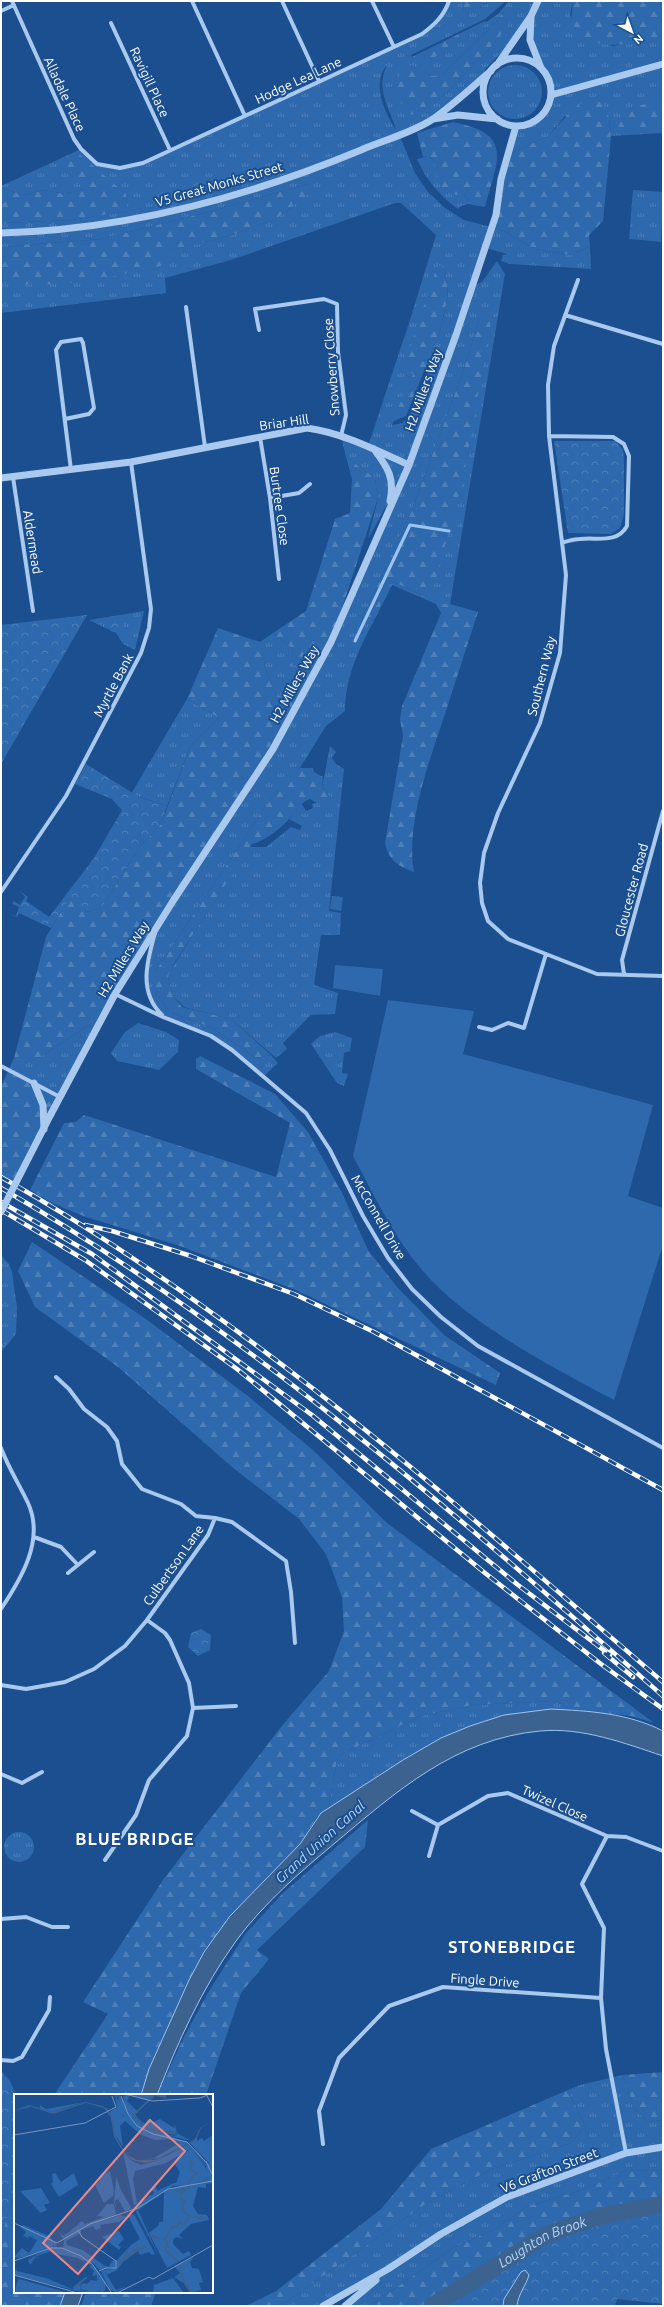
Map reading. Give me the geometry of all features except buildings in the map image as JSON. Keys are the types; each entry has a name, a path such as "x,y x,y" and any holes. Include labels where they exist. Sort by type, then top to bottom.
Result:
{"street":[{"path":"192,1 245,116"},
{"path":"282,1 319,81"},
{"path":"372,1 394,47"},
{"name":"Hodge Lea Lane","path":"143,163 422,34 435,24 443,14 449,1"},
{"path":"531,16 530,40 541,68 550,82 551,95 546,110 541,117 530,124 516,126 497,119 491,114 484,100 484,85 531,16 538,1"},
{"path":"1,11 13,3"},
{"name":"Alladale Place","path":"13,3 74,140 98,164 120,168 143,163"},
{"name":"Ravigill Place","path":"111,23 170,150"},
{"path":"494,69 515,59 529,61 541,68"},
{"path":"551,95 663,64"},
{"name":"V5 Great Monks Street","path":"1,233 78,227 143,217 272,183 417,127 433,119 494,69"},
{"name":"V5 Great Monks Street","path":"433,119 458,114 497,119"},
{"name":"H2 Millers Way","path":"1,1212 115,994 158,925 273,749 331,642 386,519 408,465 456,335 496,215 500,178 516,126"},
{"name":"Southern Way","path":"578,280 554,346 548,385 549,436 564,542 566,575 560,653 540,722 498,813 484,853 480,883 482,903 488,921 508,939 597,974 663,976"},
{"name":"Snowberry Close","path":"259,330 255,309 324,299 337,304 338,352 346,416 341,436"},
{"path":"186,307 204,447"},
{"path":"565,315 663,344"},
{"path":"65,420 89,414 94,408 84,343 81,339 61,342 56,350 71,470"},
{"name":"Briar Hill","path":"1,478 131,462 307,428 324,430 341,436 408,465"},
{"path":"549,436 613,437 624,444 629,456 627,526 624,531 611,538 579,538 564,542"},
{"name":"Burtree Close","path":"260,437 270,498 279,579"},
{"path":"374,449 389,470 393,487 386,519"},
{"name":"Myrtle Bank","path":"1,892 66,796 141,653 149,628 151,609 131,462"},
{"name":"Aldermead","path":"13,477 34,611"},
{"path":"270,498 299,493 310,484"},
{"name":"Gloucester Road","path":"624,974 622,960 663,812"},
{"path":"158,925 147,965 146,988 154,1008 166,1019"},
{"path":"479,1027 492,1030 508,1024 524,1028 546,954"},
{"name":"McConnell Drive","path":"115,994 166,1019 211,1036 232,1050 306,1113 330,1150 363,1216 388,1258 412,1289 441,1317 478,1346 663,1448"},
{"path":"1,1066 60,1097"},
{"path":"34,1082 43,1105 44,1129"},
{"path":"56,1377 69,1389 84,1409 107,1427 117,1441 122,1464 142,1489 181,1504 196,1516 215,1518"},
{"path":"1,1448 10,1471 28,1504 32,1515 34,1537 28,1562 16,1587 1,1609"},
{"name":"Culbertson Lane","path":"1,1685 26,1689 65,1682 94,1669 125,1646 147,1620 208,1535 215,1518 232,1522 286,1561 292,1592 295,1643"},
{"path":"34,1537 61,1547 77,1564"},
{"path":"68,1573 77,1564 94,1552"},
{"path":"104,1860 136,1815 149,1780 187,1736 193,1708 189,1683 170,1640 165,1633 147,1620"},
{"path":"193,1708 236,1706"},
{"path":"1,1774 22,1783 42,1772"},
{"name":"Twizel Close","path":"438,1825 488,1796 508,1793 607,1836"},
{"path":"412,1811 438,1825 429,1856"},
{"path":"626,2154 606,2052 601,1998 604,1928 582,1884 607,1836 626,1837 663,1851"},
{"path":"1,1919 26,1917 52,1927 68,1927"},
{"name":"Fingle Drive","path":"323,2144 319,2111 339,2058 389,2006 443,1987 601,1998"},
{"path":"1,2060 13,2061 22,2057 49,2010 50,1998"},
{"name":"V6 Grafton Street","path":"323,2306 388,2269 441,2234 507,2197 626,2154 663,2147"},
{"name":"V6 Grafton Street","path":"345,2306 388,2269"}],"green space":[{"path":"449,1 464,1 463,12 486,4 490,1 506,1 485,19 411,55 413,60 450,45 462,37 465,37 498,14 509,1 534,1 532,12 538,1 573,1 570,15 576,29 613,46 663,36 663,133 611,136 609,118 565,116 548,136 508,155 516,126 531,123 537,120 549,104 551,95 550,86 533,49 530,37 530,23 510,51 499,55 486,68 479,84 461,92 433,119 399,134 415,173 428,192 445,208 464,220 502,230 535,249 572,255 590,246 591,269 510,264 501,261 503,255 508,254 485,248 472,286 482,282 497,261 505,274 450,604 436,604 392,585 355,661 346,694 345,711 326,726 283,795 277,790 155,972 155,992 170,1012 212,1028 256,1058 271,1055 278,1063 265,1075 211,1036 166,1019 154,1008 146,977 158,925 294,704 276,694 266,670 260,642 273,633 293,649 291,666 321,661 406,470 368,539 378,498 375,478 346,457 341,436 368,446 410,320 436,235 401,203 395,203 231,260 165,278 166,293 1,313 1,254 3,282 164,265 164,252 229,236 276,219 292,207 308,184 216,210 101,239 1,247 1,223 71,220 128,211 85,189 65,194 44,190 24,195 1,188 1,186 81,149 98,164 120,168 143,163 422,34 435,24","holes":["505,10 496,41 447,93 422,107 424,70 430,76 441,76 497,21","387,65 382,82 384,98 396,130 381,98 380,81 382,73","437,267 445,268 448,296 440,331 426,366 429,368 408,418 402,423 392,425 413,374 427,301","479,320 427,597 391,581 360,623 411,512 463,372"]},
{"path":"464,1 490,1 466,15 463,12"},
{"path":"573,1 663,1 663,36 638,42 613,45 590,40 580,33 571,22"},
{"path":"510,9 512,12 511,21 496,41 447,93 412,115 393,93 401,73 407,67 412,65 424,70 430,76 441,76 497,21 505,10"},
{"path":"485,21 487,23 465,37 462,37 435,57 422,60 413,60 412,57"},
{"path":"515,65 525,67 534,73 540,82 542,92 540,102 534,111 525,117 515,119 505,117 496,111 490,102 488,92 490,82 496,73 505,67"},
{"path":"663,99 663,131 643,129 626,132 617,125 638,106"},
{"path":"585,102 601,102 609,118 611,136 603,221 589,235 590,246 572,255 535,249 502,230 491,227 508,155 548,136 575,107"},
{"path":"453,122 473,127 486,134 494,142 497,151 496,163 494,176 485,207 468,204 467,198 462,192 456,195 440,185 433,160 429,156 423,157 417,133"},
{"path":"77,152 126,194 128,211 71,220 1,223 1,188 24,195 44,190 65,194 85,189 63,170 68,160"},
{"path":"429,156 467,198 468,204 461,206 458,209 434,187 417,159"},
{"path":"308,184 309,194 276,219 229,236 165,252 165,265 92,281 39,285 3,282 1,247 101,239 216,210"},
{"path":"633,190 663,192 661,242 629,239"},
{"path":"441,265 445,268 448,296 440,331 406,416 392,422 413,374 404,365 437,267"},
{"path":"493,309 463,480 433,589 427,597 391,581 372,624 360,623 411,512 463,372 479,320"},
{"path":"554,441 616,441 623,450 624,515 620,528 611,534 568,533"},
{"path":"346,457 375,478 378,498 331,642 321,661 291,666 293,649 273,633 306,611 335,519 350,513 352,479"},
{"path":"436,604 450,604 478,612 420,792 413,834 412,854 414,872 399,865 392,859 385,843 403,736 400,719 402,706 441,613"},
{"path":"144,611 135,650 123,644 116,633 89,620"},
{"path":"87,615 1,764 1,625"},
{"path":"112,616 118,616 123,621 121,630 118,632 112,632 107,627 107,621"},
{"path":"218,628 260,642 266,670 276,694 294,704 285,727 104,1015 39,1058 14,1058 46,937 71,895 87,912 102,907 139,848 161,824 190,747 219,718 187,699"},
{"path":"187,699 219,718 190,747 167,806 131,794"},
{"path":"330,746 336,752 332,758 336,764 344,769 329,911 341,913 340,935 321,935 314,985 338,993 335,1014 311,1015 283,1043 287,1049 276,1058 231,1019 184,1007 172,995 168,977 173,966 249,847 266,847 291,827 300,830 302,826 289,819 301,803 306,811 313,808 312,804 331,798 322,787"},
{"path":"86,764 139,797 167,806 161,824 139,848 102,907 87,912 71,896 51,928 19,913 17,917 9,914 16,916 19,907 12,904 14,901 20,905 25,897 20,891 28,897 26,901 49,917 94,858 122,810 112,799 75,784"},
{"path":"300,768 313,768 314,772 323,777 322,787 331,798 322,806 310,799 304,802 277,830 262,840 252,844 173,965 168,977 172,995 182,1007 231,1019 271,1055 256,1058 212,1028 170,1012 155,992 155,972 277,790 283,794"},
{"path":"332,896 343,897 341,911 330,909"},
{"path":"335,965 383,969 380,996 333,988"},
{"path":"388,1000 474,1011 463,1054 653,1105 628,1196 663,1208 663,1245 614,1400 538,1358 486,1326 462,1308 422,1270 384,1215 353,1156"},
{"path":"104,1015 60,1097 9,1069 14,1058 39,1058"},
{"path":"138,1023 166,1032 179,1040 178,1052 159,1070 117,1061 111,1053 125,1032"},
{"path":"335,1032 352,1038 350,1051 344,1053 342,1073 348,1074 344,1086 337,1083 311,1044 320,1036"},
{"path":"200,1056 275,1094 308,1132 342,1193 368,1250 397,1287 444,1335 500,1373 496,1385 296,1290 177,1245 83,1216 50,1202 30,1190 64,1123 76,1122 84,1115 276,1177 290,1123 196,1069 196,1059"},
{"path":"9,1069 60,1097 14,1184 1,1177 1,1087"},
{"path":"32,1242 146,1319 249,1397 314,1451 387,1523 654,1723 631,1716 572,1710 556,1701 473,1705 420,1716 338,1756 328,1809 317,1817 300,1844 230,1916 204,1952 189,1980 149,2069 141,2094 55,2094 108,2014 83,2002 163,1880 281,1727 329,1671 344,1631 342,1597 326,1554 299,1519 232,1467 118,1367 35,1307 18,1271"},
{"path":"1,1255 9,1264 12,1272 17,1307 16,1334 1,1352"},
{"path":"201,1629 211,1635 210,1650 198,1656 188,1647 191,1633"},
{"path":"556,1701 572,1710 537,1711 504,1717 472,1727 442,1739 413,1754 328,1809 338,1756 420,1716 473,1705"},
{"path":"368,1820 365,1847 257,1950 269,1959 241,1993 206,2094 157,2094 184,2037 209,1991 246,1933 283,1893"},
{"path":"19,1832 30,1836 34,1847 30,1858 19,1862 8,1858 4,1847 8,1836"},
{"path":"1,2071 10,2081 16,2094 14,2094 14,2193 1,2237"},
{"path":"663,2072 663,2120 648,2122 634,2108 623,2075"},
{"path":"623,2075 634,2108 648,2122 663,2120 663,2171 627,2170 582,2190 528,2206 495,2229 453,2248 370,2306 345,2306 385,2272 330,2306 280,2306 427,2203 492,2169 571,2143 585,2126 568,2090 580,2085"},
{"path":"568,2090 585,2126 571,2143 492,2169 427,2203 280,2306 246,2306 276,2291 381,2209 431,2149"},
{"path":"627,2170 663,2171 663,2204 597,2217 546,2235 432,2306 370,2306 453,2248 495,2229 528,2206 582,2190"},
{"path":"14,2193 14,2293 65,2293 60,2306 1,2306 1,2237"},
{"path":"663,2204 663,2304 617,2299 615,2306 432,2306 546,2235 597,2217"},
{"path":"86,2293 156,2293 151,2306 81,2306"}],"water":[{"name":"Grand Union Canal","path":"551,1709 608,1714 636,1720 663,1731 663,1756 603,1737 571,1731 556,1730 509,1736 454,1756 429,1770 381,1805 322,1854 282,1889 258,1914 236,1941 212,1977 182,2035 157,2094 141,2094 149,2069 189,1980 204,1952 230,1916 300,1844 321,1813 403,1760 441,1738 470,1726 504,1715"},
{"path":"525,2270 529,2275 517,2306 503,2306 504,2299 521,2272"},
{"path":"65,2293 83,2293 78,2306 60,2306"}],"waterway":[{"path":"355,641 410,525 449,531"},
{"name":"Loughton Brook","path":"432,2306 546,2235 597,2217 663,2204"}],"railway":[{"path":"1,1177 91,1231 177,1288 262,1349 425,1479 663,1682"},
{"path":"1,1188 90,1242 177,1300 261,1361 344,1425 425,1491 663,1696"},
{"path":"1,1202 92,1254 312,1415 518,1585 610,1655"},
{"path":"1,1210 85,1260 237,1369 485,1573 601,1664 663,1709"},
{"path":"85,1225 112,1231 191,1256 294,1294 374,1332 663,1490"},
{"path":"604,1653 633,1677"}],"district":[{"name":"BLUE BRIDGE","path":"135,1838"},
{"name":"STONEBRIDGE","path":"512,1946"}]}
